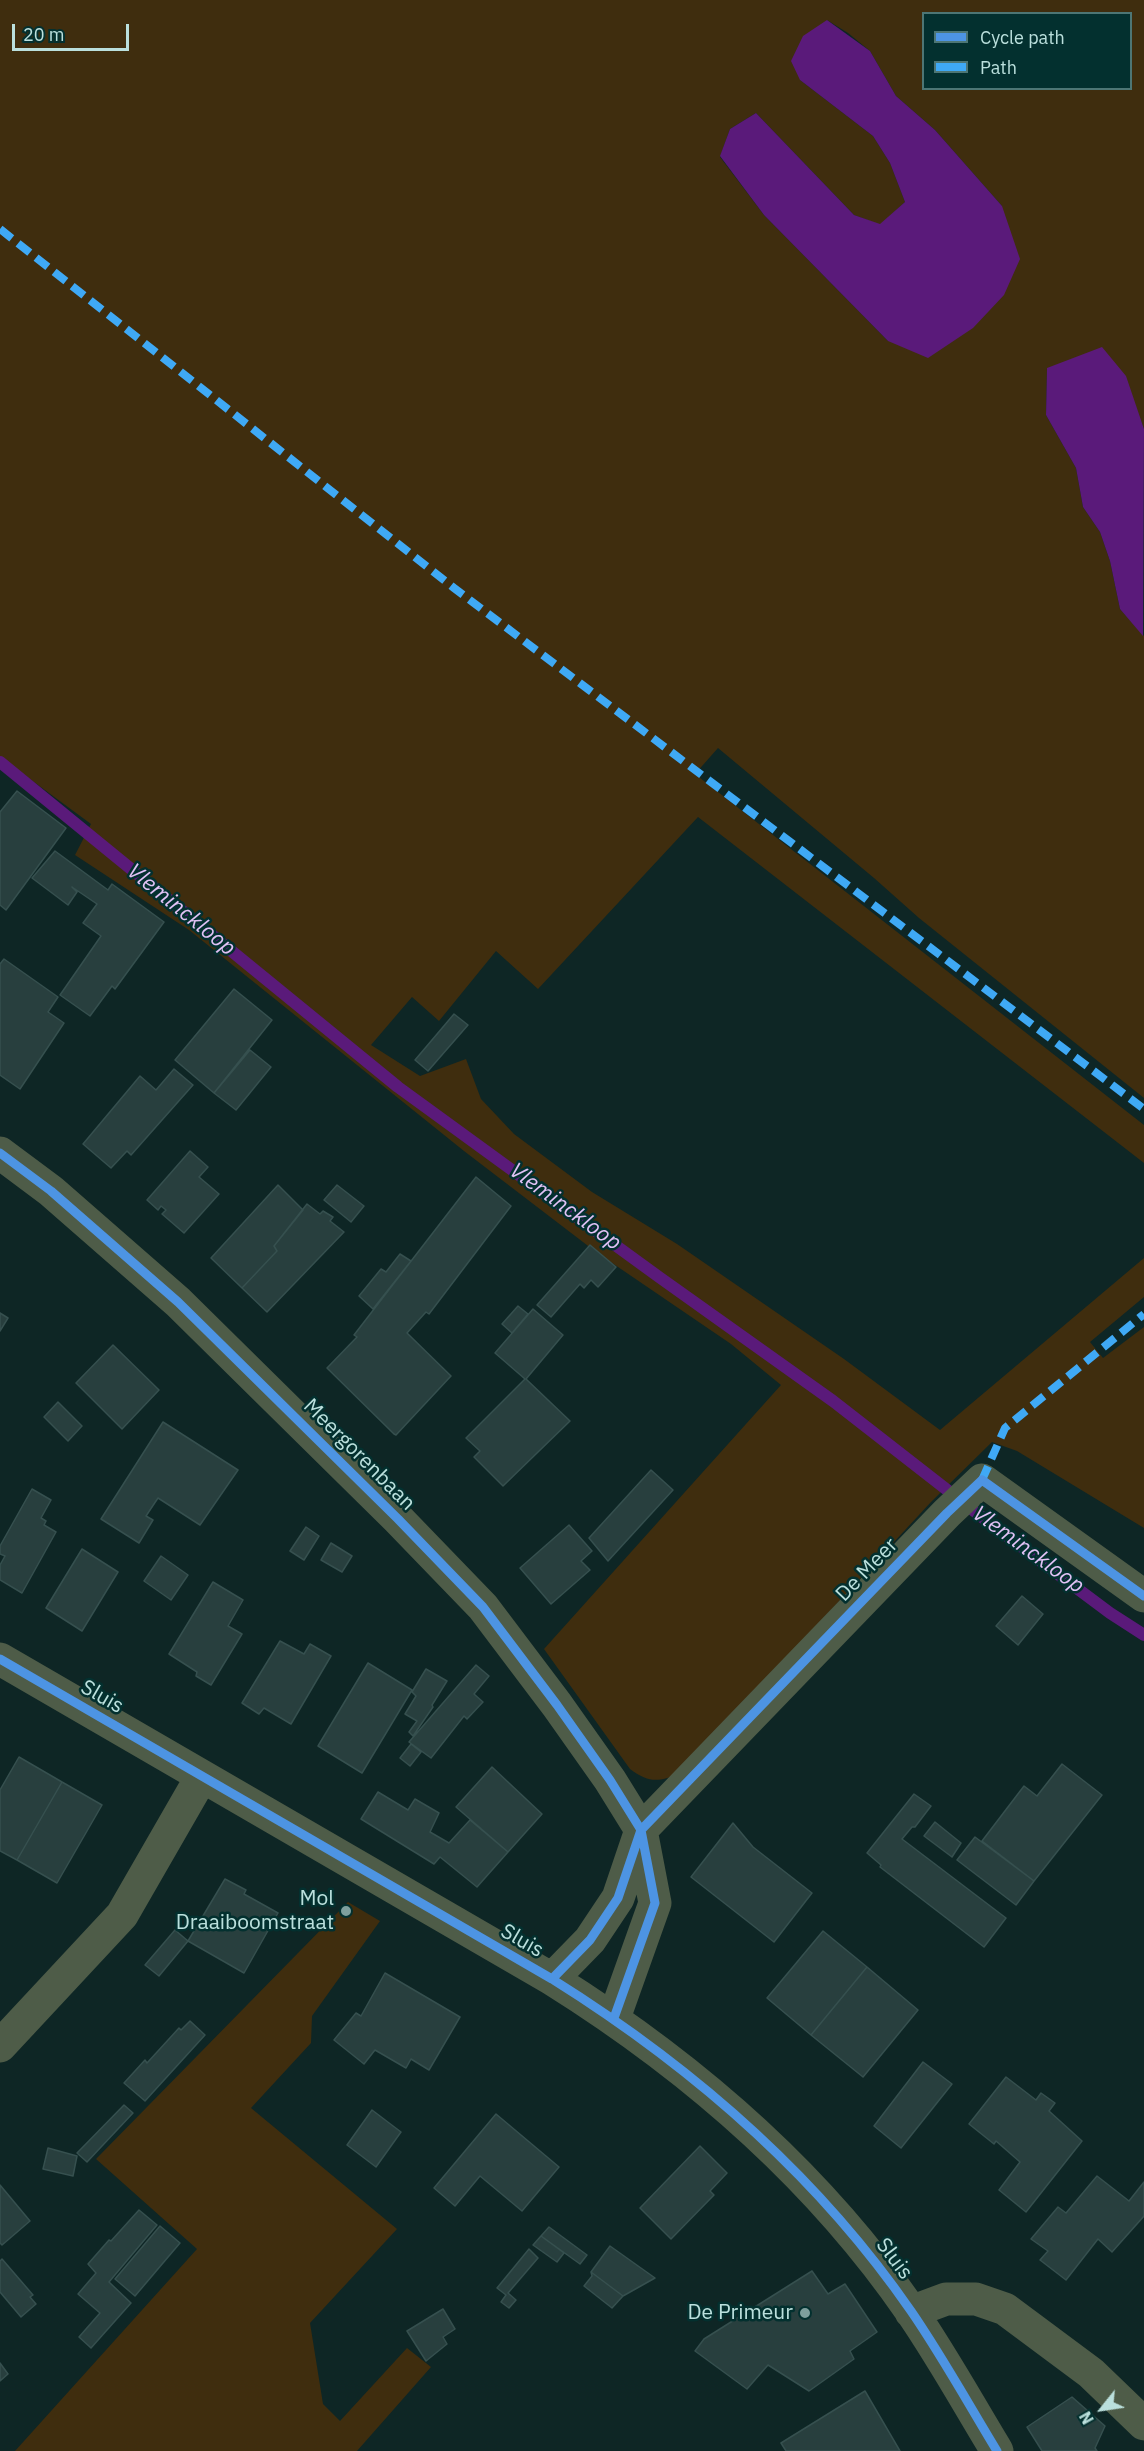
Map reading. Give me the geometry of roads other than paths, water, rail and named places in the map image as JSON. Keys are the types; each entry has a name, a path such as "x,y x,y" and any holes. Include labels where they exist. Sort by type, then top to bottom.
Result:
{"street":[{"name":"Meergorenbaan","path":"0,1153 51,1191 178,1302 398,1519 476,1599 564,1714 610,1780 641,1830 655,1903 614,2018"},
{"name":"De Meer","path":"641,1830 947,1513 982,1480 1144,1596"},
{"name":"Sluis","path":"0,1659 552,1979 614,2018 684,2071 794,2170 838,2217 911,2312 997,2451"},
{"path":"0,2046 122,1915 202,1776"},
{"path":"552,1979 590,1940 618,1899 641,1830"},
{"path":"911,2312 946,2299 976,2299 1005,2309 1091,2373 1144,2424"}],"waterway":[{"name":"Vleminckloop","path":"0,762 398,1087 833,1401 987,1521 1110,1613 1144,1635"}],"place":[{"name":"Mol Draaiboomstraat","path":"346,1911"},
{"name":"De Primeur","path":"805,2313"}]}
